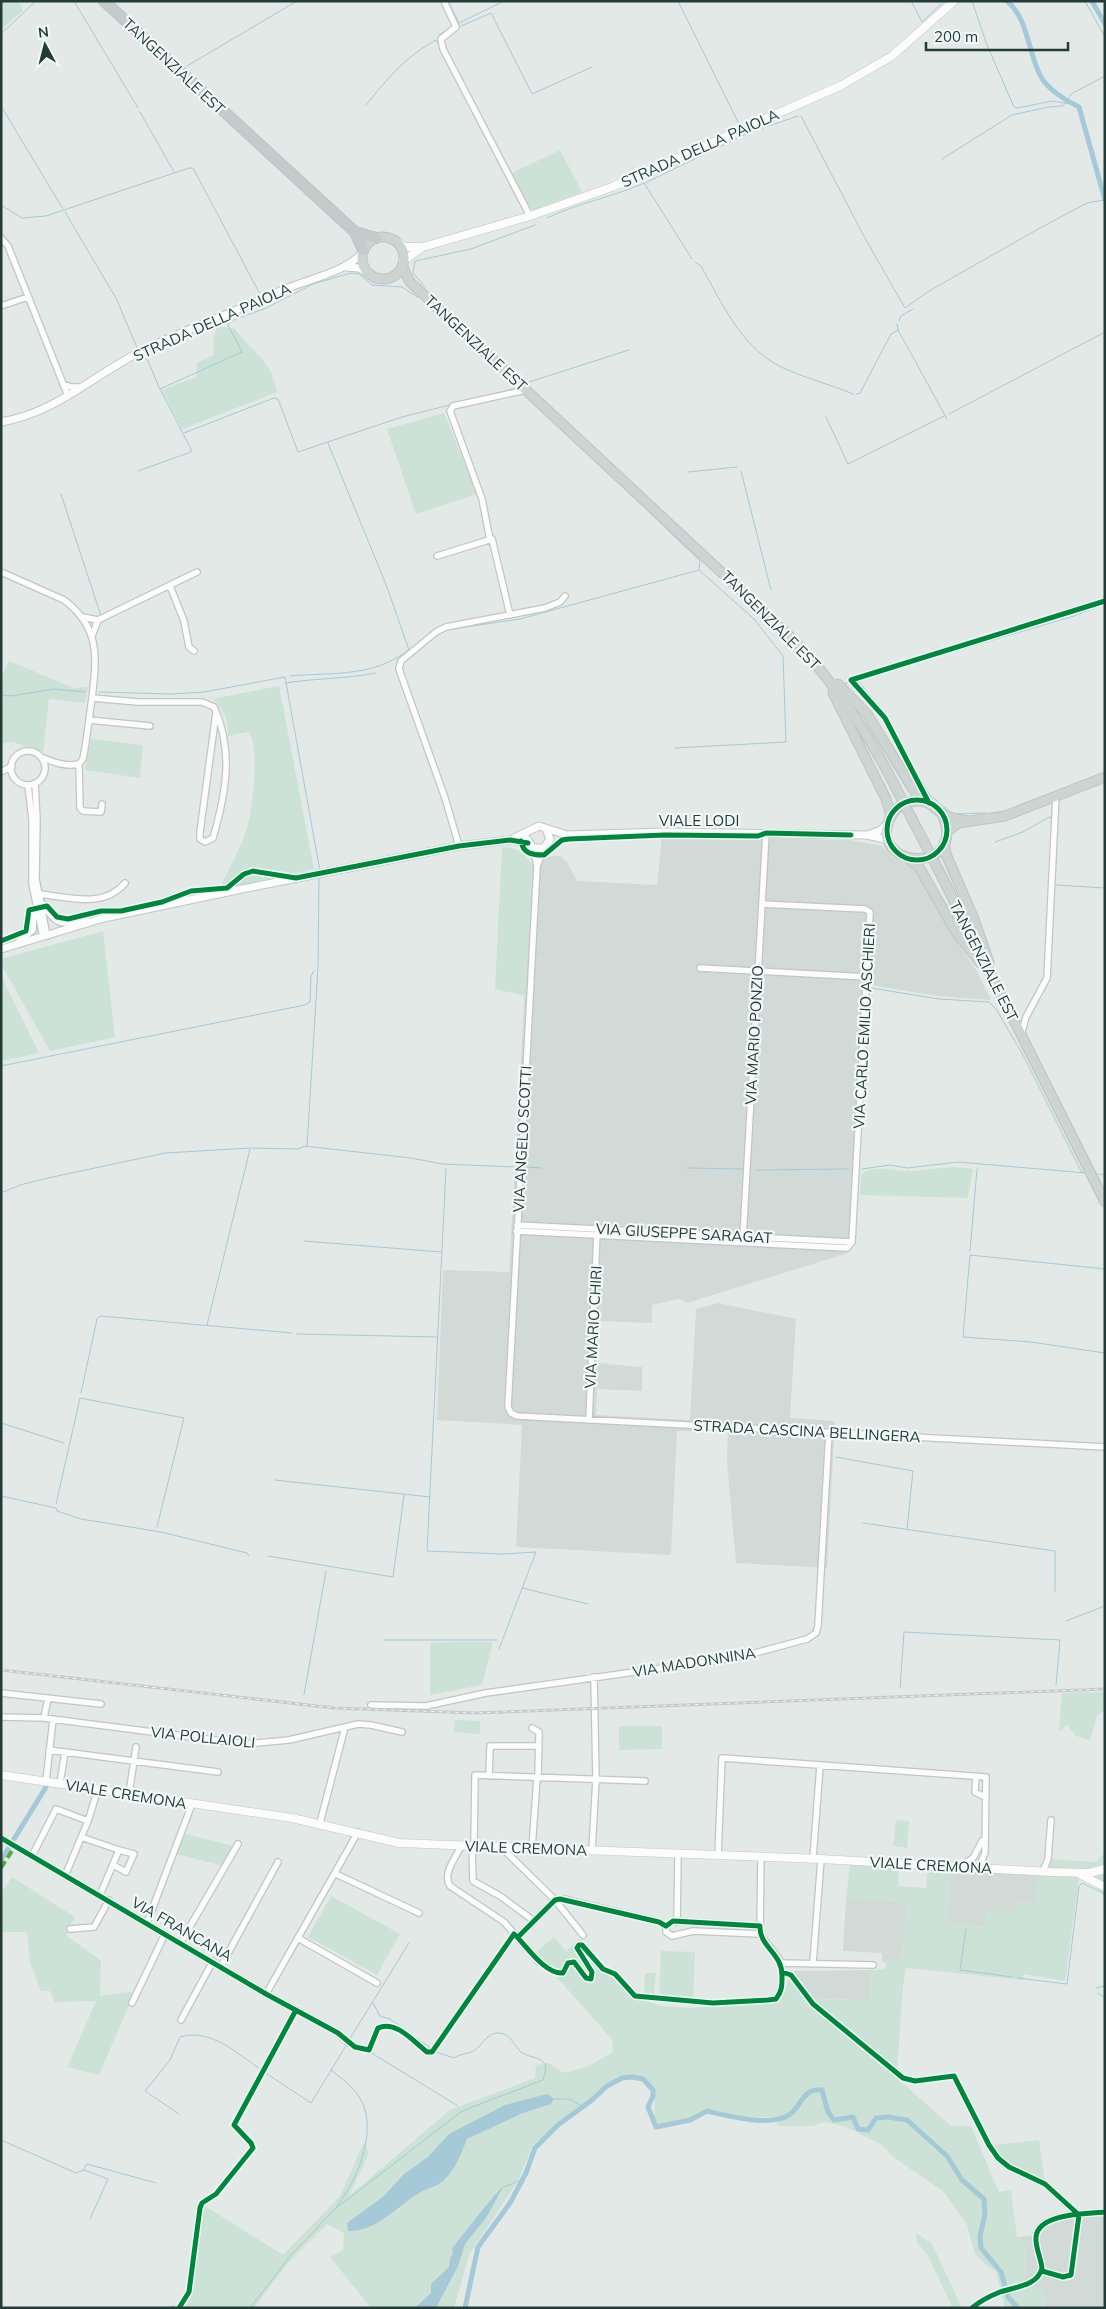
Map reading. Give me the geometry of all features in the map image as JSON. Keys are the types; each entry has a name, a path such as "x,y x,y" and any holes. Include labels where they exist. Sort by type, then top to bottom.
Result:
{"highway":[{"name":"TANGENZIALE EST","path":"104,1 355,232 363,251"},
{"name":"TANGENZIALE EST","path":"355,232 376,238"}],"main road":[{"name":"STRADA DELLA PAIOLA","path":"397,242 406,247 423,247 530,216 612,187 860,76 906,45 954,1"},
{"name":"TANGENZIALE EST","path":"376,238 387,237 397,242 402,251 403,263 410,282 772,617 813,660 846,702 876,748 1105,1202"},
{"path":"363,251 368,242 376,238"},
{"name":"STRADA DELLA PAIOLA","path":"403,263 423,247"},
{"name":"TANGENZIALE EST","path":"363,251 362,263 368,273 379,278 392,277 410,282"},
{"path":"392,277 403,263"},
{"path":"772,617 800,640 867,714 913,790 922,801 937,808 942,814 947,832 944,843 946,854 974,919 990,966 991,976"},
{"path":"772,617 780,630 820,673 837,699 886,799 890,819 888,836 894,849 919,867 956,932 991,976"},
{"path":"947,832 958,823 1005,816 1105,777"},
{"path":"890,819 904,804 922,801"},
{"path":"942,814 954,819 969,821"},
{"path":"908,859 929,858 944,843"},
{"name":"VIALE CREMONA","path":"1,1775 320,1823 399,1843 761,1856 1043,1871 1083,1875 1105,1887"},
{"name":"VIALE CREMONA","path":"1056,1872 1089,1873 1105,1869"}],"street":[{"path":"444,1 456,27 440,39 530,216"},
{"path":"1,238 8,246 68,396"},
{"name":"STRADA DELLA PAIOLA","path":"1,422 35,414 146,349 234,313 286,288 346,268 363,251"},
{"path":"346,268 359,268 368,273"},
{"path":"1,306 28,297"},
{"path":"63,384 71,388 84,386"},
{"path":"510,616 492,539 490,540 482,499 450,411 453,406 526,390"},
{"path":"438,556 490,540"},
{"path":"1,572 64,600 82,617 92,636 96,665 91,720 83,759 79,764 80,808 83,811 101,812 102,804"},
{"path":"82,617 98,620 197,572"},
{"path":"170,586 184,621 189,647 194,651"},
{"path":"459,846 445,798 399,669 401,661 436,632 446,627 545,608 560,602 565,596"},
{"path":"92,636 98,620"},
{"path":"92,698 138,702 202,702 214,706 224,737 227,762 225,791 213,838 205,842 200,839 200,832 216,713"},
{"path":"91,720 150,726"},
{"path":"213,736 217,734 224,737"},
{"path":"56,763 44,772 35,783 28,785 19,782 13,775 12,766 16,756 22,752 30,752 56,763 79,764"},
{"path":"41,758 44,772"},
{"path":"1,773 12,766"},
{"path":"1,773 13,775"},
{"path":"1,948 24,938 33,930 38,898 35,872 37,819 35,783"},
{"path":"28,785 32,819 30,858 45,936"},
{"path":"1021,1036 1026,1018 1048,978 1056,796"},
{"path":"866,835 881,830 890,819"},
{"path":"38,898 52,919 61,923 71,924 459,846 510,840 529,832 535,827 546,829 550,835 546,845 531,845 510,840"},
{"name":"VIALE LODI","path":"546,829 567,835 663,832 866,835 885,839 894,849"},
{"path":"529,832 531,845"},
{"name":"VIA MARIO PONZIO","path":"743,1237 766,833"},
{"name":"VIALE LODI","path":"546,845 567,835"},
{"name":"VIA ANGELO SCOTTI","path":"511,1413 508,1407 516,1228 537,866 531,845"},
{"name":"VIA ANGELO SCOTTI","path":"537,866 546,845"},
{"path":"38,898 95,900 107,898 118,892 125,883"},
{"name":"VIA CARLO EMILIO ASCHIERI","path":"762,904 868,910 870,912 852,1242"},
{"path":"1,948 104,918"},
{"path":"700,968 867,977"},
{"path":"1013,1020 1018,1021 1026,1018"},
{"name":"VIA GIUSEPPE SARAGAT","path":"516,1228 852,1242"},
{"name":"VIA GIUSEPPE SARAGAT","path":"597,1231 847,1248 852,1242"},
{"name":"VIA MARIO CHIRI","path":"589,1420 597,1231"},
{"name":"STRADA CASCINA BELLINGERA","path":"511,1413 517,1416 1105,1447"},
{"name":"VIA MADONNINA","path":"371,1705 426,1706 486,1693 740,1657 807,1639 816,1633 819,1623 829,1432"},
{"path":"592,1850 596,1780 594,1677"},
{"path":"1,1694 101,1704"},
{"path":"44,1718 48,1698"},
{"name":"VIA POLLAIOLI","path":"1,1717 44,1718 246,1744 289,1740 345,1727 371,1724 402,1732"},
{"path":"46,1781 53,1720"},
{"path":"320,1823 345,1727"},
{"path":"532,1728 539,1732 538,1778 532,1848"},
{"path":"489,1776 490,1746 539,1746"},
{"path":"129,1794 136,1747"},
{"path":"49,1750 218,1772"},
{"path":"60,1783 64,1752"},
{"path":"718,1855 722,1758 986,1777 984,1856 978,1867"},
{"path":"813,1963 820,1766"},
{"path":"534,1921 473,1880 475,1775 645,1781"},
{"path":"976,1776 975,1792 985,1797"},
{"path":"65,1876 88,1821 98,1789"},
{"path":"147,1923 192,1804"},
{"path":"32,1856 56,1809 88,1821"},
{"path":"1043,1871 1048,1859 1051,1820"},
{"path":"266,1994 336,1874 358,1832"},
{"path":"81,1837 134,1854 126,1872 114,1865"},
{"path":"959,1867 973,1858 984,1837"},
{"name":"VIA FRANCANA","path":"1,1838 65,1876 100,1894 266,1994 338,2033 349,2043"},
{"path":"181,1942 238,1844"},
{"path":"461,1846 448,1870 447,1882 504,1922 539,1962"},
{"path":"502,1848 556,1900 583,1935"},
{"path":"100,1894 120,1850"},
{"path":"678,1854 676,1922 680,1928 678,1934"},
{"path":"761,1856 760,1934 782,1963 782,1972"},
{"path":"984,1856 988,1863 997,1869"},
{"path":"973,1858 978,1867"},
{"path":"221,1966 278,1862"},
{"path":"336,1874 419,1913"},
{"name":"VIA FRANCANA","path":"70,1929 94,1927 109,1900"},
{"path":"518,1938 556,1900 564,1900 659,1922 666,1926 668,1935 693,1931 760,1934"},
{"path":"666,1926 670,1922 760,1926"},
{"name":"VIA FRANCANA","path":"132,2003 165,1934"},
{"path":"298,1938 377,1982"},
{"path":"181,2020 213,1961"},
{"path":"782,1963 873,1965"},
{"path":"998,2158 1009,2167 1045,2184 1079,2216"},
{"path":"1042,2271 1036,2241 1038,2228 1045,2222 1058,2218 1105,2212"}],"shaded area":[{"path":"662,837 850,840 882,846 894,858 917,869 952,935 976,970 991,1000 937,996 870,985 855,1243 848,1253 687,1303 679,1299 652,1305 652,1323 598,1321 597,1363 642,1367 642,1391 597,1389 596,1415 690,1420 696,1309 718,1303 796,1319 790,1418 835,1421 827,1568 736,1563 727,1462 728,1432 677,1431 671,1555 516,1547 522,1425 437,1420 443,1270 509,1272 532,864 552,856 560,856 567,862 577,881 657,885"},
{"path":"951,1868 1038,1874 1036,1903 985,1927 947,1922"},
{"path":"846,1898 908,1903 902,1958 886,1963 882,1962 882,1953 843,1951"},
{"path":"870,1970 870,2000 813,1999 792,1971"},
{"path":"1105,2211 1105,2308 1045,2308 1044,2294 1025,2280 1026,2247 1017,2237 1035,2235 1044,2222"}],"green space":[{"path":"1,1 18,1 23,11 1,29"},
{"path":"560,150 582,192 534,210 525,199 512,173"},
{"path":"217,326 235,329 266,364 271,372 277,392 182,429 162,390 196,377 197,363 214,355 213,341"},
{"path":"444,413 477,494 416,514 387,429"},
{"path":"9,661 74,688 88,687 85,703 49,699 43,752 13,742 1,744 1,679"},
{"path":"279,686 314,869 236,886 222,884 247,828 251,812 255,760 252,738 248,732 228,736 225,716 213,699"},
{"path":"91,739 143,745 140,778 85,770"},
{"path":"502,848 521,852 532,864 525,996 495,989"},
{"path":"103,931 115,1037 50,1051 1,964 1,959"},
{"path":"2,978 39,1053 1,1061"},
{"path":"952,1167 973,1169 968,1198 860,1195 861,1175 872,1169 912,1171"},
{"path":"493,1642 482,1685 430,1695 430,1643"},
{"path":"1105,1692 1105,1710 1097,1716 1090,1740 1076,1736 1067,1725 1059,1732 1062,1693"},
{"path":"455,1720 480,1721 480,1734 454,1732"},
{"path":"619,1726 662,1726 662,1749 619,1750"},
{"path":"896,1820 909,1821 907,1848 893,1846"},
{"path":"185,1834 234,1846 224,1866 176,1854"},
{"path":"1105,1852 1105,1897 1097,1887 1079,1879 1065,1981 1024,1974 1023,1980 906,1968 897,2071 880,2063 951,2126 971,2126 999,2192 1011,2190 1017,2237 1026,2247 1025,2280 1044,2294 1045,2308 1005,2308 996,2271 988,2267 975,2254 967,2225 943,2191 893,2157 882,2145 844,2126 824,2122 813,2126 778,2126 774,2117 742,2117 708,2109 689,2118 659,2126 654,2118 655,2090 644,2076 628,2075 618,2077 533,2145 518,2181 469,2255 454,2308 371,2308 330,2257 343,2250 344,2233 327,2224 287,2264 254,2308 169,2308 172,2305 185,2307 190,2299 195,2222 200,2203 283,2255 340,2196 364,2142 369,2153 349,2196 450,2110 535,2078 536,2065 548,2063 564,2073 589,2066 613,2052 612,2039 535,1953 554,1937 566,1951 580,1939 612,1977 641,1998 659,2006 693,2008 781,2000 792,1971 813,1999 869,2000 870,1970 885,1969 886,1963 902,1958 908,1903 846,1898 850,1863 899,1866 898,1886 926,1888 928,1867 951,1868 947,1922 985,1927 986,1911 1015,1914 1017,1901 1036,1903 1038,1874 1048,1875 1051,1859 1096,1862"},
{"path":"12,1877 75,1917 66,1935 101,1961 100,1996 135,1991 99,2075 67,2067 96,2001 55,2002 50,1991 41,1991 30,1963 27,1932 1,1932 1,1893"},
{"path":"331,1896 400,1934 377,1975 308,1937"},
{"path":"661,1951 695,1952 693,1998 659,1997"},
{"path":"645,1973 656,1973 654,1994 644,1994"},
{"path":"1039,2140 1045,2181 1004,2161 992,2145"},
{"path":"916,2233 932,2244 961,2306 953,2308 927,2254 917,2243"}],"water":[{"path":"547,2094 554,2099 551,2104 523,2113 467,2139 455,2165 443,2181 412,2197 378,2223 359,2230 348,2231 347,2223 384,2196 404,2174 428,2157 449,2134 505,2105"},
{"path":"503,2187 486,2218 465,2244 458,2266 436,2308 415,2308 431,2293 431,2284 449,2267 450,2258 453,2254 452,2249"}],"waterway":[{"path":"1,34 36,1"},
{"path":"74,1 138,108"},
{"path":"187,66 297,1"},
{"path":"448,1 459,23 504,1"},
{"path":"678,1 740,126"},
{"path":"911,1 922,22 944,1"},
{"path":"972,1 987,45 1014,107 1018,108 1052,101 1071,104"},
{"path":"1007,1 1014,8 1024,26 1036,66 1043,80 1057,94 1079,107 1105,200"},
{"path":"1085,1 1105,37"},
{"path":"1092,1 1105,24"},
{"path":"461,26 491,13 532,94 592,67"},
{"path":"439,35 451,27"},
{"path":"366,105 406,61 436,40 440,46"},
{"path":"942,159 1012,115 1048,107 1063,106 1071,94 1105,76"},
{"path":"1,106 63,209"},
{"path":"140,112 174,172"},
{"path":"645,183 748,133 798,116"},
{"path":"801,116 866,240 905,308 929,291 1040,228 1087,203 1104,200"},
{"path":"1,205 22,218 46,216 193,168 261,296"},
{"path":"547,218 644,183 692,259"},
{"path":"65,212 117,300 138,350"},
{"path":"425,287 413,273 415,261 471,249 535,225"},
{"path":"695,262 701,266 734,323 755,348 781,367 853,394"},
{"path":"160,389 242,352 228,325 231,321 266,308 313,284 351,273 359,274 372,285 402,287 417,297 419,296"},
{"path":"899,321 901,316 913,309"},
{"path":"897,324 898,330 947,419"},
{"path":"856,394 860,393 891,334 898,330"},
{"path":"949,414 1105,332"},
{"path":"526,383 629,350"},
{"path":"138,471 191,452 148,361 142,356"},
{"path":"184,433 274,398 278,399 298,452 402,417 517,388"},
{"path":"826,417 848,464 944,416"},
{"path":"290,676 352,672 366,669 395,659 409,650 387,587 328,443"},
{"path":"688,472 737,467"},
{"path":"741,471 771,590"},
{"path":"617,481 700,561 699,569"},
{"path":"61,494 101,616"},
{"path":"436,636 445,630 520,619 699,570 754,619 783,656 786,742 675,748"},
{"path":"854,681 1074,616 1105,604"},
{"path":"412,656 421,648"},
{"path":"286,683 376,673"},
{"path":"99,692 171,694 204,692 285,677 320,871"},
{"path":"858,681 884,712 929,794 951,813"},
{"path":"844,684 849,682"},
{"path":"1,695 11,696 54,689 85,692"},
{"path":"954,814 986,813"},
{"path":"995,842 1023,832 1049,817 1052,819"},
{"path":"307,1146 318,968 319,878"},
{"path":"1056,885 1105,888"},
{"path":"1,1066 305,1005 310,1002 311,976 314,971"},
{"path":"871,988 939,999 989,1002 996,1009 1023,1055 1082,1173"},
{"path":"1,1193 20,1185 48,1178 165,1153 250,1148 299,1149 304,1146 411,1158 442,1164 516,1167"},
{"path":"207,1325 250,1149"},
{"path":"862,1169 890,1165 907,1168 958,1162 1086,1173"},
{"path":"525,1167 541,1168"},
{"path":"687,1168 742,1169"},
{"path":"446,1169 427,1551 503,1554 536,1552 499,1649"},
{"path":"757,1170 848,1169"},
{"path":"970,1251 977,1169"},
{"path":"1098,1174 1105,1175"},
{"path":"304,1241 441,1252"},
{"path":"1105,1269 970,1255 963,1337 1031,1342 1105,1353"},
{"path":"81,1393 97,1319 100,1316 292,1333"},
{"path":"297,1334 437,1337"},
{"path":"56,1504 80,1398 184,1418 157,1527"},
{"path":"1,1423 64,1443"},
{"path":"836,1457 913,1471 907,1529"},
{"path":"275,1480 430,1497"},
{"path":"268,1556 393,1577 404,1495"},
{"path":"1,1496 56,1508 57,1511 81,1519 161,1532 247,1553 249,1556"},
{"path":"863,1523 1055,1551 1055,1591"},
{"path":"304,1695 326,1571"},
{"path":"522,1588 588,1604"},
{"path":"1066,1621 1105,1606"},
{"path":"900,1688 904,1632 1060,1640 1056,1685"},
{"path":"384,1640 497,1640"},
{"path":"14,1839 46,1787"},
{"path":"1,1860 8,1849"},
{"path":"1017,1978 1067,1984 1079,1886 1082,1883 1105,1894"},
{"path":"966,1929 960,1970 1012,1977"},
{"path":"366,2049 349,2040 409,1943"},
{"path":"1096,1988 1105,1986"},
{"path":"1098,1993 1105,1998"},
{"path":"373,2003 380,2016 390,2019 432,2049"},
{"path":"250,2308 291,2255 335,2209 462,2111 543,2080 545,2071 543,2061 524,2054 510,2038 500,2033 489,2036 472,2052 454,2058 436,2052"},
{"path":"179,2114 145,2091 170,2060 180,2037 191,2035 213,2039 232,2049 259,2068"},
{"path":"264,2072 311,2103 347,2044"},
{"path":"370,2052 458,2106"},
{"path":"331,2070 358,2095 366,2112 367,2126 366,2141 358,2170 337,2206"},
{"path":"465,2308 478,2247 510,2203 526,2173 535,2148 558,2125 592,2100 607,2086 622,2078 632,2077 643,2079 653,2090 653,2096 648,2107 656,2127 690,2120 707,2111 749,2119 771,2120 781,2118 789,2115 806,2095 815,2090 822,2090 828,2112 834,2120 853,2117 858,2129 868,2130 876,2118 888,2117 907,2120 947,2156 962,2180 984,2199 985,2214 980,2236 981,2248 1001,2272 1008,2297 1018,2308"},
{"path":"554,2099 570,2099 583,2107"},
{"path":"1,2140 76,2173 84,2170 108,2179 90,2219"},
{"path":"84,2169 87,2164 156,2183"},
{"path":"504,2187 522,2180"}],"railway":[{"path":"1,1670 334,1708 474,1713 1105,1689"}],"marked path":[{"path":"1,1868 15,1846"}],"cycle path":[{"path":"929,803 885,718 851,680 1105,601"},
{"path":"917,800 933,805 938,809 942,814 947,830 942,846 938,851 933,855 917,860 901,855 896,851 892,846 887,830 892,814 896,809 901,805 917,800"},
{"path":"521,841 526,851 532,854 544,855 562,840 569,839 665,835 758,836 766,833 851,835"},
{"path":"1,941 26,931 29,910 47,906 57,917 68,919 101,911 121,911 162,902 191,891 227,888 244,874 253,871 296,878 459,846 510,840 528,843"},
{"path":"1,1838 266,1994 338,2033 355,2047 369,2050 378,2028 385,2026 398,2029 427,2052 432,2052 514,1934 549,1969 563,1973 568,1963 574,1962 586,1978 591,1979 592,1972 577,1948 579,1945 582,1945 603,1969 615,1974 635,1996 713,2003 776,1999 781,1991 782,1977 779,1962 763,1939 760,1926 673,1921 666,1926"},
{"path":"518,1937 555,1900 560,1899 659,1922 666,1926"},
{"path":"782,1972 791,1975 813,2004 903,2078 915,2081 954,2076 989,2145 998,2158 1009,2167 1045,2184 1079,2215"},
{"path":"179,2308 189,2292 200,2208 202,2203 216,2194 253,2148 251,2143 234,2125 296,2010"},
{"path":"972,2308 993,2295 1025,2285 1036,2279 1042,2268 1036,2245 1036,2237 1039,2229 1045,2223 1064,2216 1105,2212"},
{"path":"1042,2271 1063,2277 1071,2275 1079,2215"}]}
